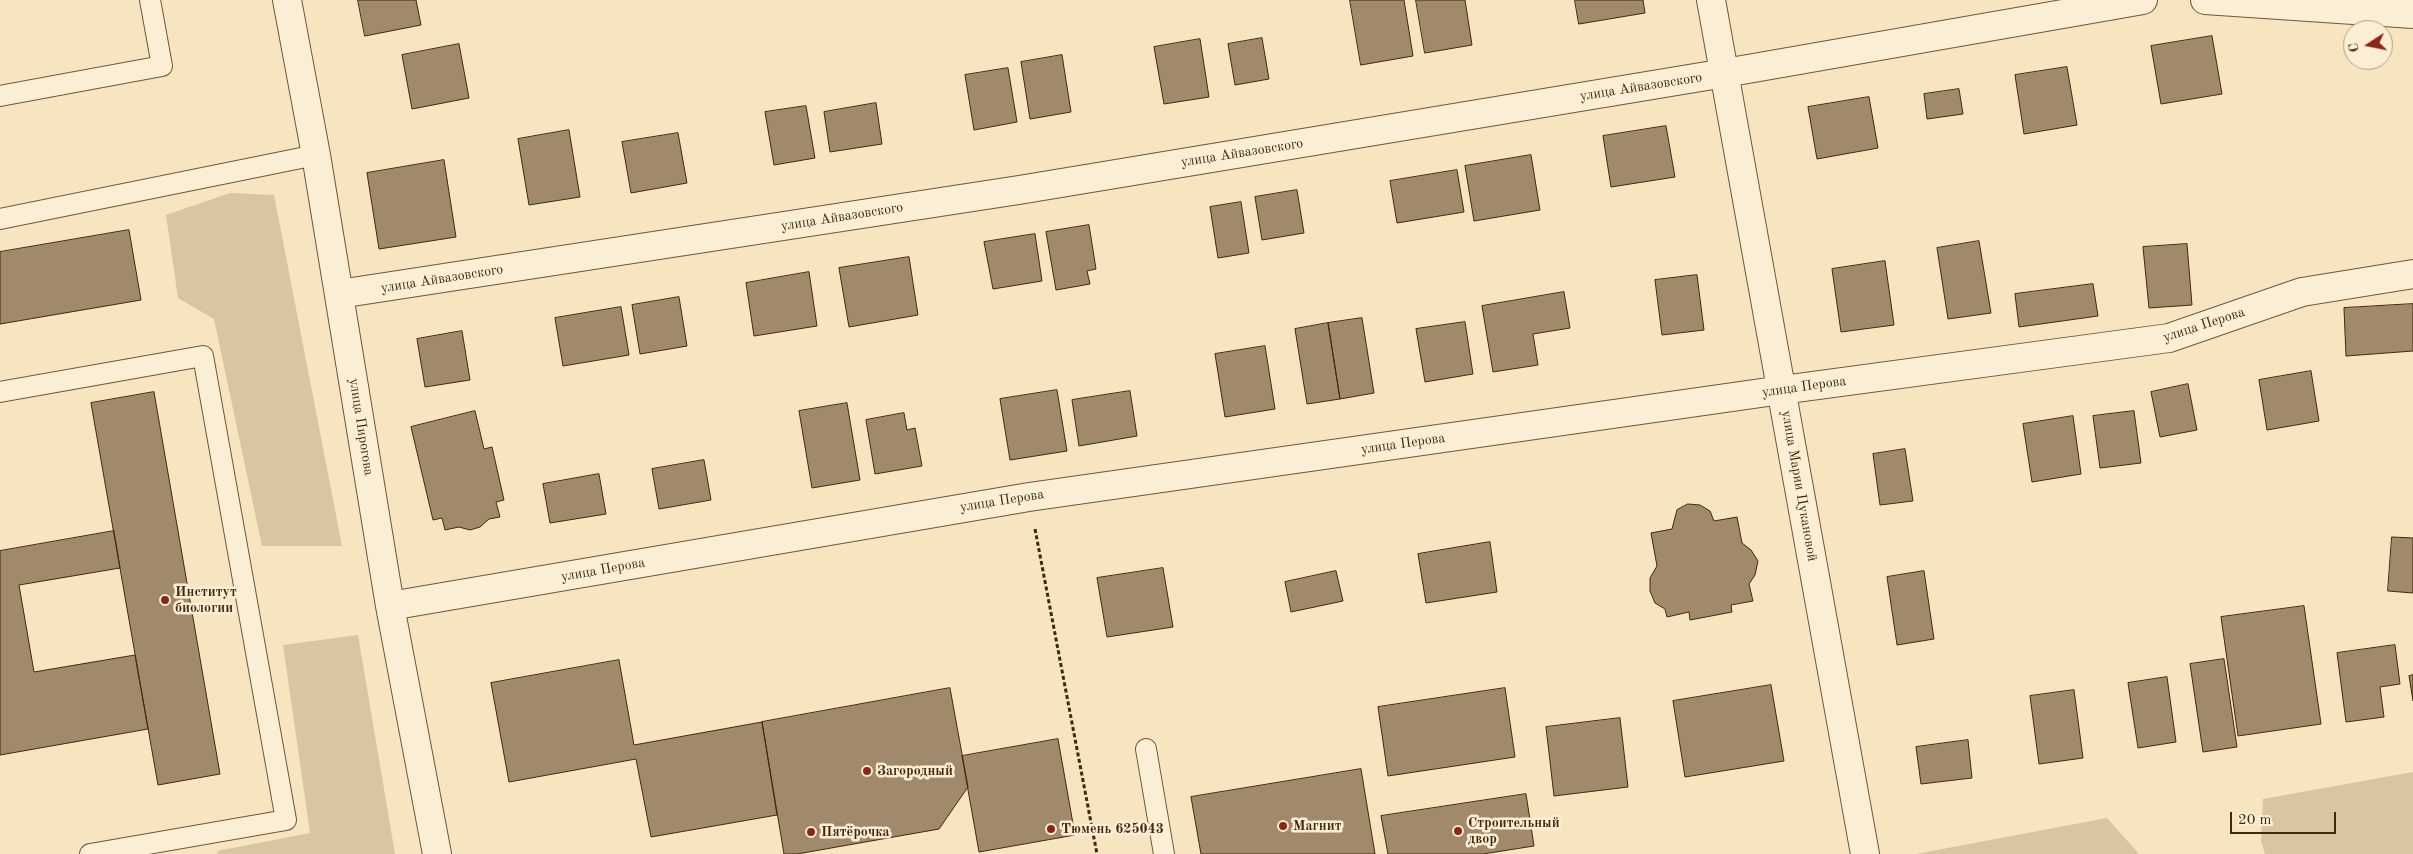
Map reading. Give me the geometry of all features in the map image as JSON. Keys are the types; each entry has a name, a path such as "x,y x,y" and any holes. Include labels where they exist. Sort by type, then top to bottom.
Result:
{"street":[{"name":"улица Пирогова","path":"287,0 316,155 390,606 437,854"},
{"name":"улица Марии Цукановой","path":"1712,0 1865,854"},
{"name":"улица Айвазовского","path":"339,294 1020,190 1725,73 2143,0"},
{"path":"2205,0 2413,14"},
{"name":"улица Перова","path":"390,606 1029,497 1782,390 2170,338 2302,292 2413,274"}],"lane":[{"path":"0,96 162,66 150,0"},
{"path":"0,219 316,155"},
{"path":"0,392 203,356 286,820 90,854"},
{"path":"1146,749 1164,854"}],"path":[{"path":"1029,497 1097,854"}],"shaded area":[{"path":"230,193 274,195 342,546 262,546 214,319 178,298 166,215"},
{"path":"358,635 395,854 218,854 217,851 310,833 283,645"},
{"path":"2413,772 2413,854 2265,854 2261,840 2263,799"},
{"path":"2107,818 2139,854 1916,854"}],"building":[{"path":"358,0 416,0 421,25 365,36"},
{"path":"1350,0 1404,0 1413,56 1361,65"},
{"path":"1416,0 1465,0 1472,45 1425,53"},
{"path":"1575,0 1643,0 1645,13 1579,24"},
{"path":"2212,36 2222,94 2161,104 2151,46"},
{"path":"1262,38 1269,79 1235,85 1228,44"},
{"path":"1200,39 1209,97 1164,104 1154,47"},
{"path":"459,44 469,98 412,109 402,55"},
{"path":"1062,55 1071,112 1030,119 1021,62"},
{"path":"2067,67 2077,125 2024,134 2015,75"},
{"path":"1008,68 1017,122 974,130 965,75"},
{"path":"1959,89 1963,114 1927,119 1924,94"},
{"path":"1869,97 1878,148 1817,159 1808,107"},
{"path":"876,103 882,144 830,152 824,112"},
{"path":"806,106 815,158 774,165 765,112"},
{"path":"1666,126 1675,177 1611,187 1603,136"},
{"path":"569,130 580,197 529,205 518,139"},
{"path":"678,133 687,183 631,193 622,142"},
{"path":"1531,155 1540,210 1474,221 1465,166"},
{"path":"444,160 456,237 379,249 367,173"},
{"path":"1457,170 1464,212 1397,223 1390,181"},
{"path":"1297,190 1304,233 1262,240 1255,197"},
{"path":"1241,202 1249,253 1218,258 1210,207"},
{"path":"1089,225 1096,269 1087,271 1090,284 1056,290 1046,232"},
{"path":"129,230 141,300 0,324 0,252"},
{"path":"1035,234 1042,281 993,289 984,242"},
{"path":"1979,241 1991,313 1948,319 1937,248"},
{"path":"2187,244 2192,305 2149,308 2143,247"},
{"path":"909,257 918,315 849,327 839,268"},
{"path":"1885,261 1894,325 1841,332 1832,269"},
{"path":"809,272 817,326 754,336 746,283"},
{"path":"1697,275 1704,330 1662,335 1655,280"},
{"path":"2093,284 2098,316 2019,327 2015,294"},
{"path":"1564,292 1570,328 1533,334 1538,365 1493,372 1482,306"},
{"path":"679,297 687,346 640,354 632,305"},
{"path":"2413,304 2413,351 2346,356 2344,308"},
{"path":"621,307 629,355 563,366 555,318"},
{"path":"1362,318 1374,393 1340,399 1328,323"},
{"path":"1465,322 1473,374 1425,382 1416,329"},
{"path":"1328,323 1340,399 1307,404 1295,329"},
{"path":"462,331 470,380 425,387 417,339"},
{"path":"1265,346 1275,409 1225,417 1215,354"},
{"path":"2311,371 2319,421 2267,430 2259,380"},
{"path":"2188,384 2197,430 2160,437 2151,392"},
{"path":"1057,390 1067,451 1010,460 1000,399"},
{"path":"1130,391 1137,436 1079,446 1072,400"},
{"path":"154,392 220,774 158,785 91,403"},
{"path":"847,403 860,480 812,488 799,411"},
{"path":"475,411 484,449 492,447 504,500 496,502 500,517 489,519 480,527 470,530 459,527 445,530 442,518 433,520 411,427"},
{"path":"2134,411 2141,463 2100,468 2093,416"},
{"path":"904,413 907,430 915,428 922,466 875,474 866,420"},
{"path":"2073,416 2081,474 2032,482 2023,424"},
{"path":"1905,449 1913,501 1880,505 1873,454"},
{"path":"704,460 711,500 659,509 652,469"},
{"path":"599,474 606,514 550,523 543,484"},
{"path":"1688,504 1700,505 1710,511 1714,521 1737,517 1742,543 1751,550 1758,561 1755,575 1749,584 1753,601 1731,605 1732,612 1690,620 1689,612 1667,617 1665,609 1655,603 1650,591 1650,578 1657,566 1651,533 1672,529 1677,510"},
{"path":"114,531 120,568 19,585 34,672 135,655 148,729 0,755 0,551"},
{"path":"2392,537 2413,538 2413,593 2388,591"},
{"path":"1490,542 1497,592 1426,603 1418,554"},
{"path":"1163,568 1173,627 1107,637 1097,578"},
{"path":"1336,571 1343,601 1291,612 1285,582"},
{"path":"1924,571 1934,639 1897,645 1887,577"},
{"path":"2304,606 2321,724 2238,736 2221,617"},
{"path":"2395,645 2400,684 2380,687 2384,717 2346,722 2337,653"},
{"path":"2224,659 2237,747 2203,752 2190,664"},
{"path":"619,660 634,745 762,722 777,815 651,837 636,759 509,782 491,683"},
{"path":"2413,675 2413,701 2409,676"},
{"path":"2167,677 2176,742 2138,748 2128,683"},
{"path":"1771,685 1784,761 1685,777 1673,701"},
{"name":"Загородный","path":"950,688 968,787 939,829 797,854 784,854 762,722"},
{"path":"1505,688 1515,757 1388,776 1378,707"},
{"path":"2074,690 2083,758 2039,764 2030,696"},
{"path":"1620,718 1628,787 1554,796 1546,727"},
{"path":"1058,739 1075,835 979,852 962,756"},
{"path":"1968,740 1972,778 1921,784 1916,747"},
{"name":"Магнит","path":"1361,769 1375,854 1201,854 1191,797"},
{"name":"Строительный двор","path":"1526,794 1534,846 1483,854 1388,854 1381,816"}],"place":[{"name":"Институт биологии","path":"165,600"},
{"name":"Загородный","path":"867,771"},
{"name":"Магнит","path":"1283,826"},
{"name":"Тюмень 625043","path":"1051,829"},
{"name":"Строительный двор","path":"1458,831"},
{"name":"Пятёрочка","path":"811,832"}]}
